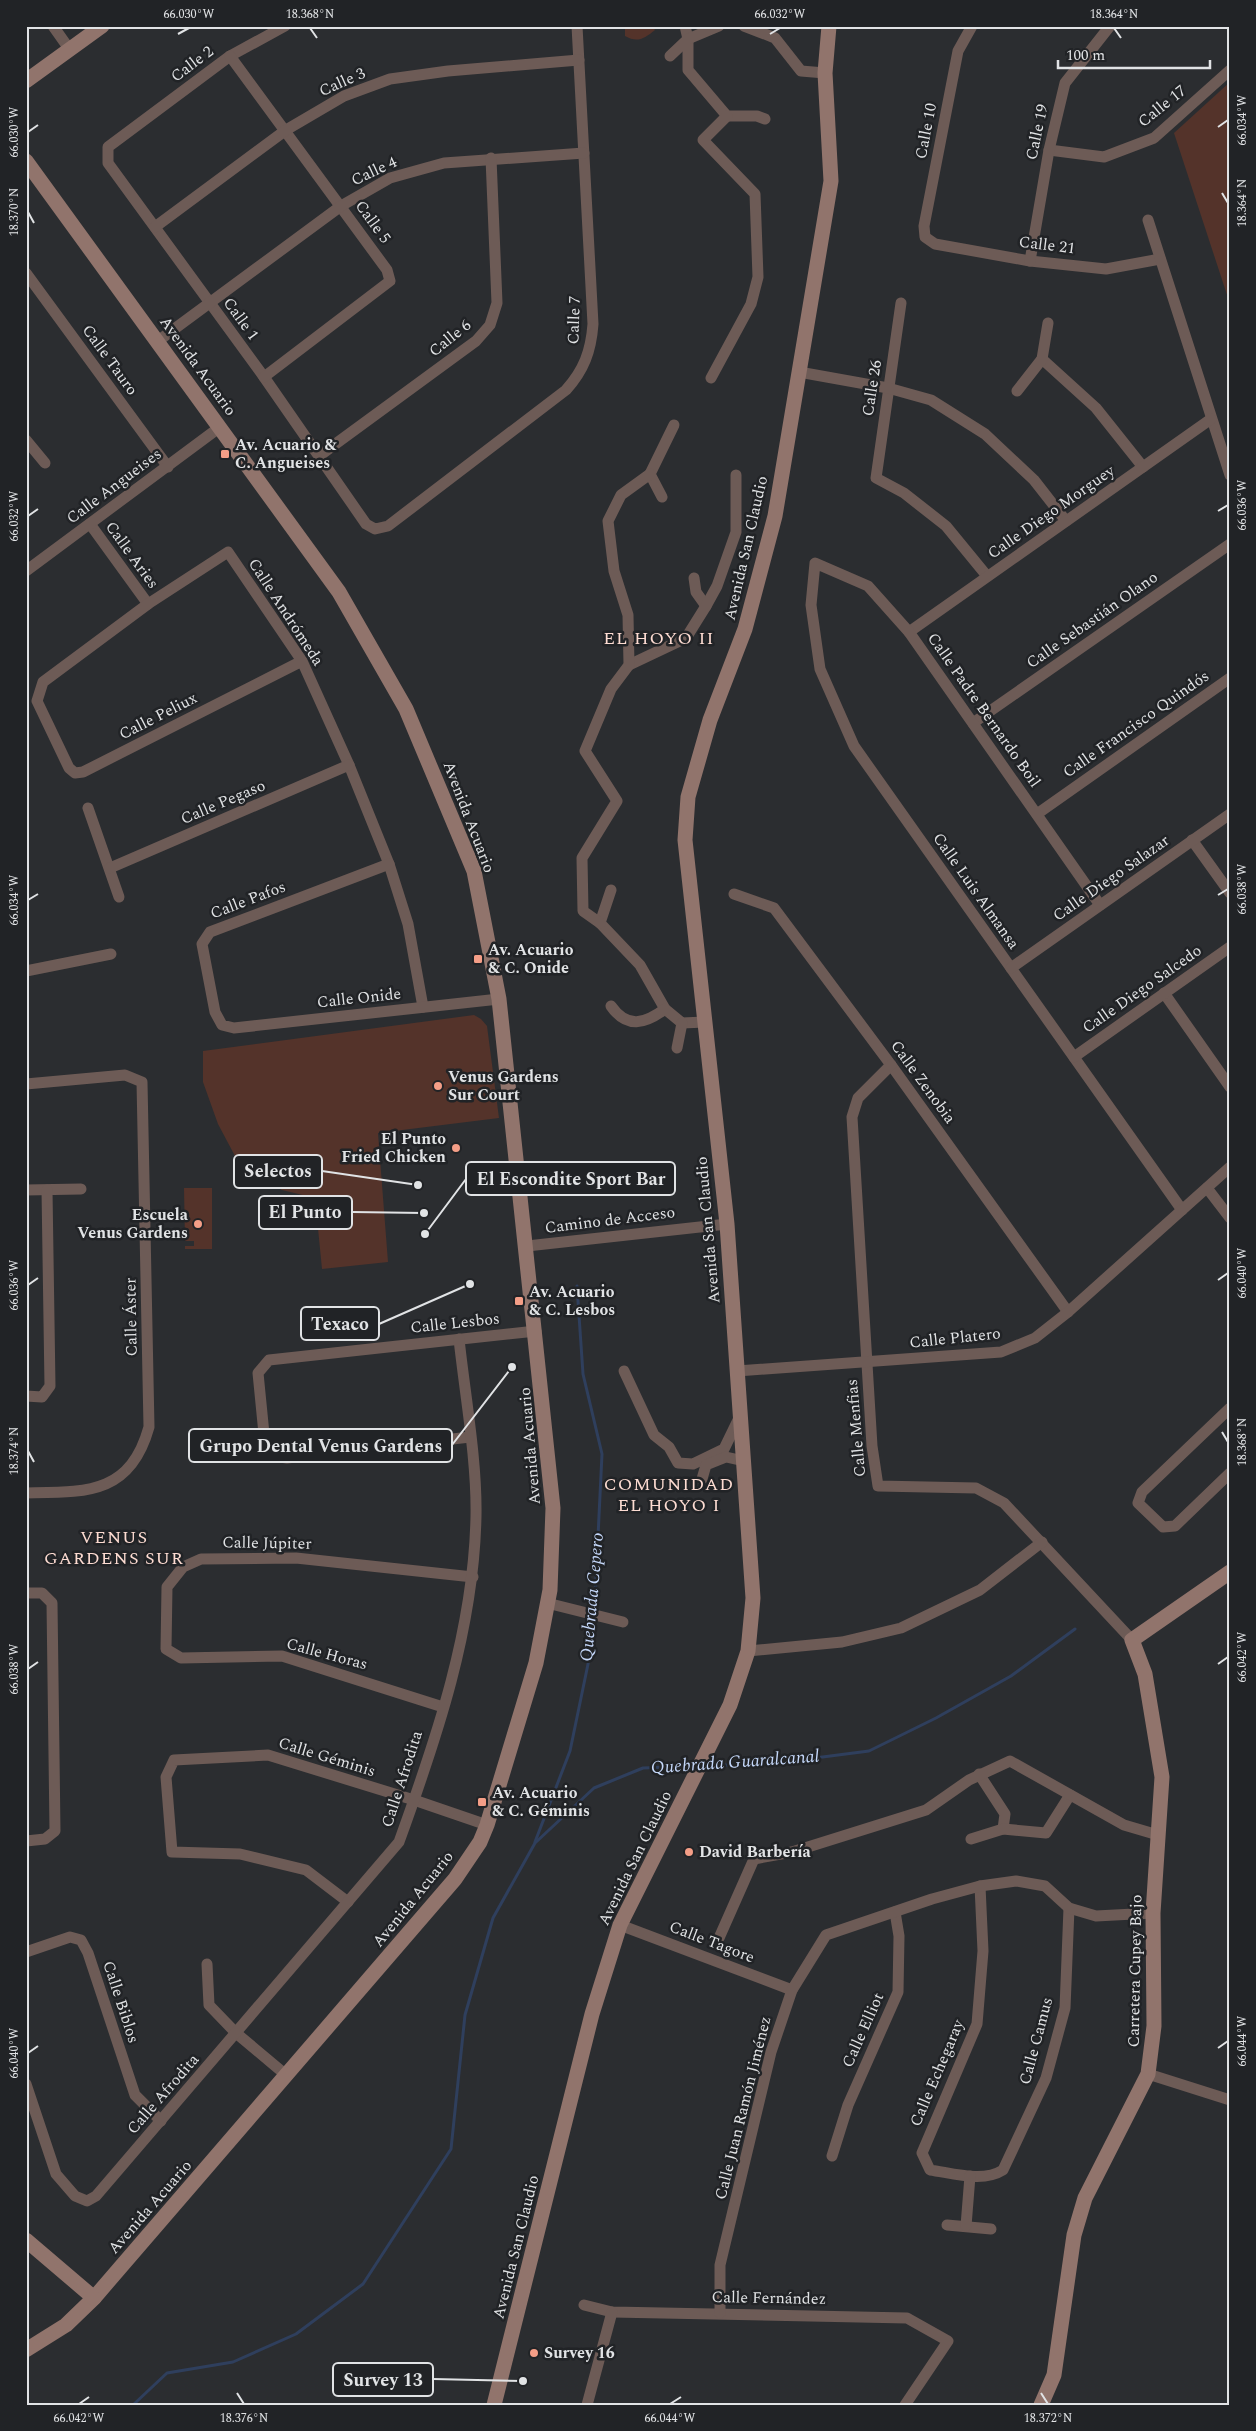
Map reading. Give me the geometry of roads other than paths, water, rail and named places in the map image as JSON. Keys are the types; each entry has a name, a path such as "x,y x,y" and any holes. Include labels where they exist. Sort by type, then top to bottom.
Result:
{"street":[{"path":"53,26 70,50"},
{"path":"26,82 102,26"},
{"name":"Calle 2","path":"123,136 230,56 285,26"},
{"name":"Calle 7","path":"366,524 375,529 388,526 566,390 577,377 586,361 591,344 593,324 577,26"},
{"path":"686,26 688,70 727,116"},
{"path":"670,56 688,38 720,26"},
{"path":"744,26 775,38 801,71 825,73"},
{"name":"Avenida San Claudio","path":"494,2405 592,2014 620,1925 730,1705 748,1651 753,1598 727,1224 684,840 688,797 710,720 745,629 775,516 831,181 825,73 829,26"},
{"name":"Calle 10","path":"932,242 925,237 924,226 958,51 972,26"},
{"name":"Calle 19","path":"1030,261 1049,150 1065,83 1106,28"},
{"name":"Calle 5","path":"230,56 387,270 390,281 264,377"},
{"name":"Calle 3","path":"155,228 286,130 344,96 390,80 448,70 579,60"},
{"name":"Calle 17","path":"1049,150 1104,158 1154,138 1230,70"},
{"path":"711,378 751,304 758,277 755,194 703,140 727,116 757,116 765,119"},
{"name":"Calle 1","path":"123,136 108,147 108,163 264,377 366,524"},
{"name":"Calle 4","path":"158,341 341,206 390,178 444,163 584,152"},
{"name":"Calle 6","path":"319,456 476,341 490,325 497,303 491,158"},
{"name":"Avenida Acuario","path":"26,161 339,592 406,709 474,871 499,999 527,1246 553,1508 547,1603 536,1662 487,1825 480,1842 455,1879 94,2298 66,2325 26,2350"},
{"path":"1148,220 1230,475"},
{"name":"Calle 21","path":"932,242 1030,261 1106,269 1160,259"},
{"name":"Calle Tauro","path":"26,273 168,467"},
{"name":"Calle 26","path":"901,303 876,478 904,494 946,526 987,576"},
{"path":"1017,391 1042,359 1048,323"},
{"path":"1042,359 1096,408 1143,467"},
{"path":"799,372 888,388 931,400 985,434 1034,480 1066,521"},
{"name":"Calle Diego Morguey","path":"909,632 1211,419"},
{"path":"629,664 628,615 614,571 608,521 621,495 650,474 674,425"},
{"name":"Calle Angueises","path":"26,571 220,427"},
{"path":"27,444 45,463"},
{"path":"650,474 662,498"},
{"path":"705,1022 682,1023 665,1010 640,965 600,923 583,911 582,858 617,801 585,751 611,689 629,664 686,638 717,586 736,532 736,475"},
{"name":"Calle Aries","path":"90,524 148,604"},
{"name":"Calle Sebastián Olano","path":"973,723 1230,544"},
{"name":"Calle Andrómeda","path":"49,728 37,701 43,682 148,604 228,552 302,661 349,765 389,864 408,924 423,1007"},
{"name":"Calle Padre Bernardo Boil","path":"815,563 868,586 909,632 1100,905"},
{"name":"Calle Luis Almansa","path":"815,563 810,606 820,669 854,746 1182,1210"},
{"path":"694,578 696,592 706,606"},
{"name":"Calle Peliux","path":"49,728 69,768 75,773 83,772 302,661"},
{"name":"Calle Francisco Quindós","path":"1037,814 1230,678"},
{"name":"Calle Pegaso","path":"110,868 349,765"},
{"path":"88,808 119,897"},
{"name":"Calle Diego Salazar","path":"1011,968 1230,814"},
{"path":"1192,840 1230,893"},
{"name":"Calle Pafos","path":"222,1025 215,1012 202,944 210,932 389,864"},
{"path":"600,923 610,890"},
{"name":"Calle Zenobia","path":"734,894 774,908 891,1065 1068,1312"},
{"name":"Calle Diego Salcedo","path":"1074,1057 1230,946"},
{"path":"26,971 110,954"},
{"path":"1164,993 1230,1087"},
{"name":"Calle Onide","path":"222,1025 234,1028 499,999"},
{"path":"611,1006 617,1015 634,1022 650,1021 665,1010"},
{"path":"678,1048 682,1023"},
{"name":"Calle Menfias","path":"891,1065 858,1098 852,1117 866,1362 872,1446 878,1486 976,1488 1004,1503 1132,1640"},
{"name":"Calle Áster","path":"26,1084 125,1075 142,1082 149,1427 143,1446 126,1472 101,1487 80,1492 26,1493"},
{"name":"Calle Platero","path":"737,1371 1001,1352 1035,1338 1068,1312 1230,1167"},
{"path":"1207,1188 1230,1218"},
{"path":"26,1190 81,1189"},
{"path":"26,1396 42,1396 50,1386 47,1190"},
{"name":"Camino de Acceso","path":"527,1246 727,1224"},
{"name":"Calle Lesbos","path":"470,1437 287,1458 273,1456 265,1444 258,1373 269,1360 536,1331"},
{"name":"Calle Afrodita","path":"26,2084 56,2174 75,2196 87,2201 96,2196 398,1842 414,1800 463,1640 473,1577 476,1514 459,1339"},
{"path":"624,1371 654,1435 668,1447 678,1463 693,1464 724,1450 740,1416"},
{"path":"1230,1408 1142,1492 1138,1503 1163,1527 1176,1526 1230,1473"},
{"path":"702,1479 706,1465 726,1457 744,1461"},
{"path":"748,1651 842,1642 901,1628 980,1590 1042,1542"},
{"name":"Calle Júpiter","path":"198,1658 181,1658 166,1649 167,1587 183,1567 201,1559 296,1558 473,1577"},
{"path":"1132,1640 1230,1572"},
{"path":"26,1593 42,1593 52,1603 55,1831 45,1839 26,1841"},
{"path":"547,1603 623,1622"},
{"name":"Carretera Cupey Bajo","path":"1041,2405 1054,2375 1072,2243 1085,2198 1148,2074 1154,2026 1153,1913 1162,1777 1145,1674 1132,1640"},
{"name":"Calle Horas","path":"198,1658 282,1656 443,1707"},
{"name":"Calle Géminis","path":"348,1902 306,1870 240,1854 172,1852 166,1777 174,1760 268,1756 414,1800 487,1825"},
{"path":"720,1938 754,1859 792,1852 926,1810 979,1774 1010,1761 1124,1825 1158,1834"},
{"path":"979,1774 1005,1814 1003,1829"},
{"path":"971,1839 1003,1829 1046,1834 1070,1795"},
{"name":"Calle Juan Ramón Jiménez","path":"720,2313 720,2265 771,2052 792,1990 826,1935 932,1899 980,1886 1016,1881 1045,1886 1069,1908 1096,1916 1153,1913"},
{"name":"Calle Echegaray","path":"970,2176 930,2170 922,2153 977,2024 984,1952 980,1886"},
{"name":"Calle Camus","path":"970,2176 995,2175 1003,2170 1046,2078 1064,2008 1069,1908"},
{"name":"Calle Elliot","path":"832,2156 848,2105 898,1992 899,1936 895,1912"},
{"name":"Calle Tagore","path":"620,1925 792,1990"},
{"name":"Calle Biblos","path":"26,1952 70,1937 81,1940 88,1953 135,2095 161,2121"},
{"path":"207,1964 209,2005 236,2034 286,2076"},
{"path":"1148,2074 1230,2100"},
{"path":"966,2226 970,2176"},
{"path":"947,2225 991,2229"},
{"path":"26,2240 94,2298"},
{"name":"Calle Fernández","path":"584,2304 612,2312 907,2318 948,2341 905,2405"},
{"path":"587,2405 612,2312"}],"waterway":[{"name":"Quebrada Cepero","path":"535,1842 570,1751 593,1640 602,1454 583,1374 577,1286"},
{"name":"Quebrada Guaralcanal","path":"704,1766 776,1763 869,1751 936,1718 1011,1676 1075,1629"},
{"name":"Quebrada Guaralcanal","path":"133,2405 167,2373 233,2362 296,2334 363,2284 451,2149 465,2015 493,1918 535,1843 594,1788 643,1768 695,1766"}],"place":[{"name":"Av. Acuario & C. Angueises","path":"225,454"},
{"name":"Av. Acuario & C. Onide","path":"478,959"},
{"name":"Venus Gardens Sur Court","path":"438,1086"},
{"name":"El Punto Fried Chicken","path":"456,1148"},
{"name":"Selectos","path":"418,1185"},
{"name":"El Punto","path":"424,1213"},
{"name":"Escuela Venus Gardens","path":"198,1224"},
{"name":"El Escondite Sport Bar","path":"425,1234"},
{"name":"Texaco","path":"470,1284"},
{"name":"Av. Acuario & C. Lesbos","path":"519,1301"},
{"name":"Grupo Dental Venus Gardens","path":"512,1367"},
{"name":"Av. Acuario & C. Géminis","path":"482,1802"},
{"name":"David Barbería","path":"689,1852"},
{"name":"Survey 16","path":"534,2353"},
{"name":"Survey 13","path":"523,2381"}],"district":[{"name":"EL HOYO II","path":"659,638"},
{"name":"COMUNIDAD EL HOYO I","path":"669,1494"},
{"name":"VENUS GARDENS SUR","path":"114,1547"}]}
